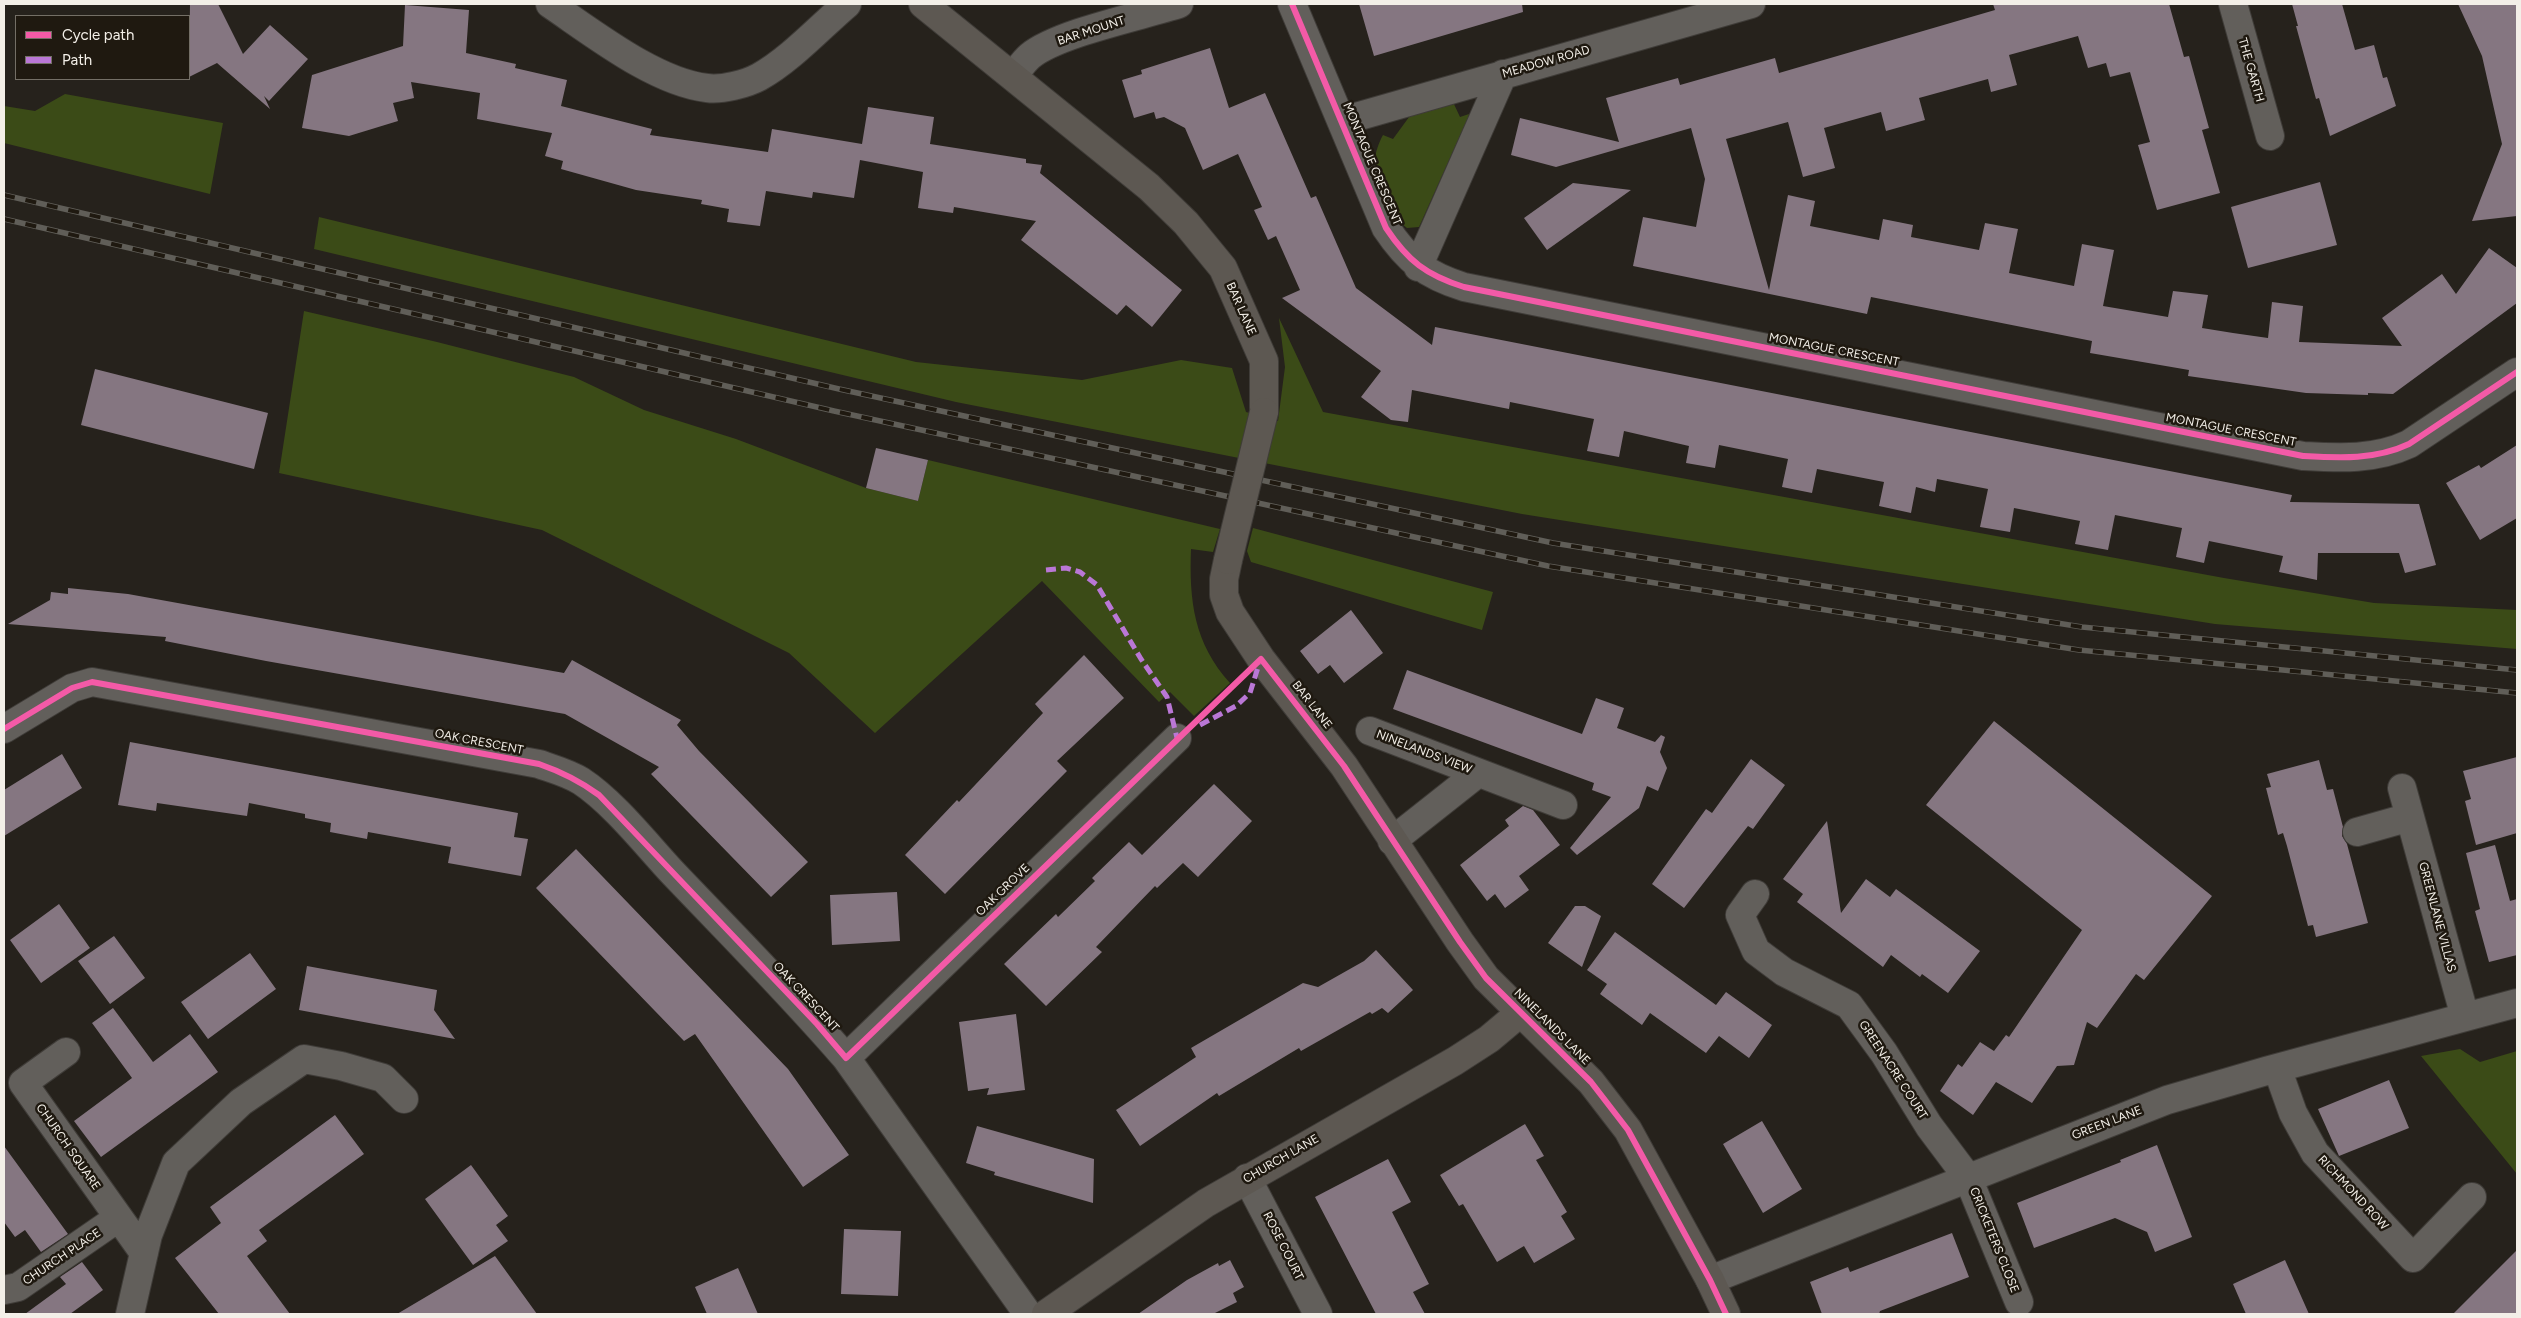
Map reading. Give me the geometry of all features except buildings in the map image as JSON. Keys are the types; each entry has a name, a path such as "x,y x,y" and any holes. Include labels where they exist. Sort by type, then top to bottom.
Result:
{"street":[{"path":"550,4 637,61 678,81 708,89 730,86 758,77 777,65 847,4"},
{"name":"BAR LANE","path":"923,4 1149,187 1186,222 1223,268 1264,361 1264,412 1228,560 1224,579 1224,595 1230,612 1261,659 1344,766"},
{"name":"BAR MOUNT","path":"1013,76 1030,56 1046,46 1071,36 1179,4"},
{"name":"MONTAGUE CRESCENT","path":"1292,4 1386,228 1400,249 1418,267 1440,280 1464,287 2303,456 2372,457 2391,453 2409,444 2517,372"},
{"name":"MEADOW ROAD","path":"1342,121 1751,4"},
{"name":"THE GARTH","path":"2233,4 2270,136"},
{"path":"1418,267 1503,74"},
{"name":"OAK CRESCENT","path":"4,729 81,683 92,682 539,764 560,771 581,782 599,796 817,1024 846,1058 1028,1314"},
{"name":"NINELANDS VIEW","path":"1370,731 1563,805"},
{"name":"OAK GROVE","path":"846,1058 1177,738"},
{"name":"NINELANDS LANE","path":"1344,766 1392,841 1486,978 1591,1082 1628,1130 1710,1280 1726,1314"},
{"name":"NINELANDS VIEW","path":"1392,841 1478,773"},
{"name":"GREENLANE VILLAS","path":"2402,788 2465,1017"},
{"path":"2357,832 2410,817"},
{"name":"GREENACRE COURT","path":"1755,894 1740,915 1756,952 1784,972 1849,1005 1884,1053 1929,1126 1968,1178"},
{"name":"GREEN LANE","path":"1710,1280 2167,1100 2517,1003"},
{"name":"CHURCH LANE","path":"1046,1314 1206,1203 1455,1060 1489,1039 1520,1013"},
{"name":"CHURCH SQUARE","path":"66,1052 13,1090 118,1218 144,1253"},
{"path":"130,1314 148,1236 176,1163 241,1102 304,1059 341,1066 383,1078 404,1098"},
{"name":"RICHMOND ROW","path":"2277,1068 2292,1113 2315,1153 2413,1258 2472,1197"},
{"name":"ROSE COURT","path":"1247,1178 1318,1314"},
{"name":"CRICKETERS CLOSE","path":"1968,1178 2019,1302"},
{"name":"CHURCH PLACE","path":"4,1290 18,1287 118,1218"}],"green space":[{"path":"65,94 223,123 210,194 4,143 4,106 35,111"},
{"path":"1453,102 1460,117 1469,114 1468,118 1419,227 1407,228 1396,216 1378,178 1375,161 1379,144 1383,135 1393,139 1412,113"},
{"path":"319,217 916,362 1082,380 1181,360 1232,368 1246,412 1278,421 1285,367 1279,318 1323,412 2224,578 2374,603 2517,610 2517,649 2215,624 1522,514 956,402 314,249"},
{"path":"304,311 574,377 644,410 736,439 866,488 918,501 928,460 1220,529 1213,552 1191,549 1191,586 1196,620 1201,637 1218,668 1230,683 1194,716 1170,692 1159,702 1042,581 875,733 789,653 542,530 279,473"},
{"path":"1253,528 1493,592 1482,630 1251,562 1247,551"},
{"path":"2460,1049 2480,1062 2517,1051 2517,1174 2421,1056"}],"railway":[{"path":"4,195 839,389 1553,543 2082,627 2517,670"},
{"path":"4,219 834,411 1548,566 2079,650 2517,693"}],"marked path":[{"path":"1046,570 1066,568 1080,572 1097,585 1141,659 1167,697 1177,738 1180,736"},
{"path":"1200,725 1236,706 1250,693 1259,664"}],"cycle path":[{"path":"1292,4 1386,228 1410,258 1428,272 1464,287 2303,456 2357,457 2383,453 2409,444 2517,372"},
{"path":"4,729 72,688 92,682 547,767 578,781 599,795 817,1024 846,1058 1261,659 1344,766 1460,942 1486,978 1591,1082 1628,1130 1710,1280 1726,1314"}]}
